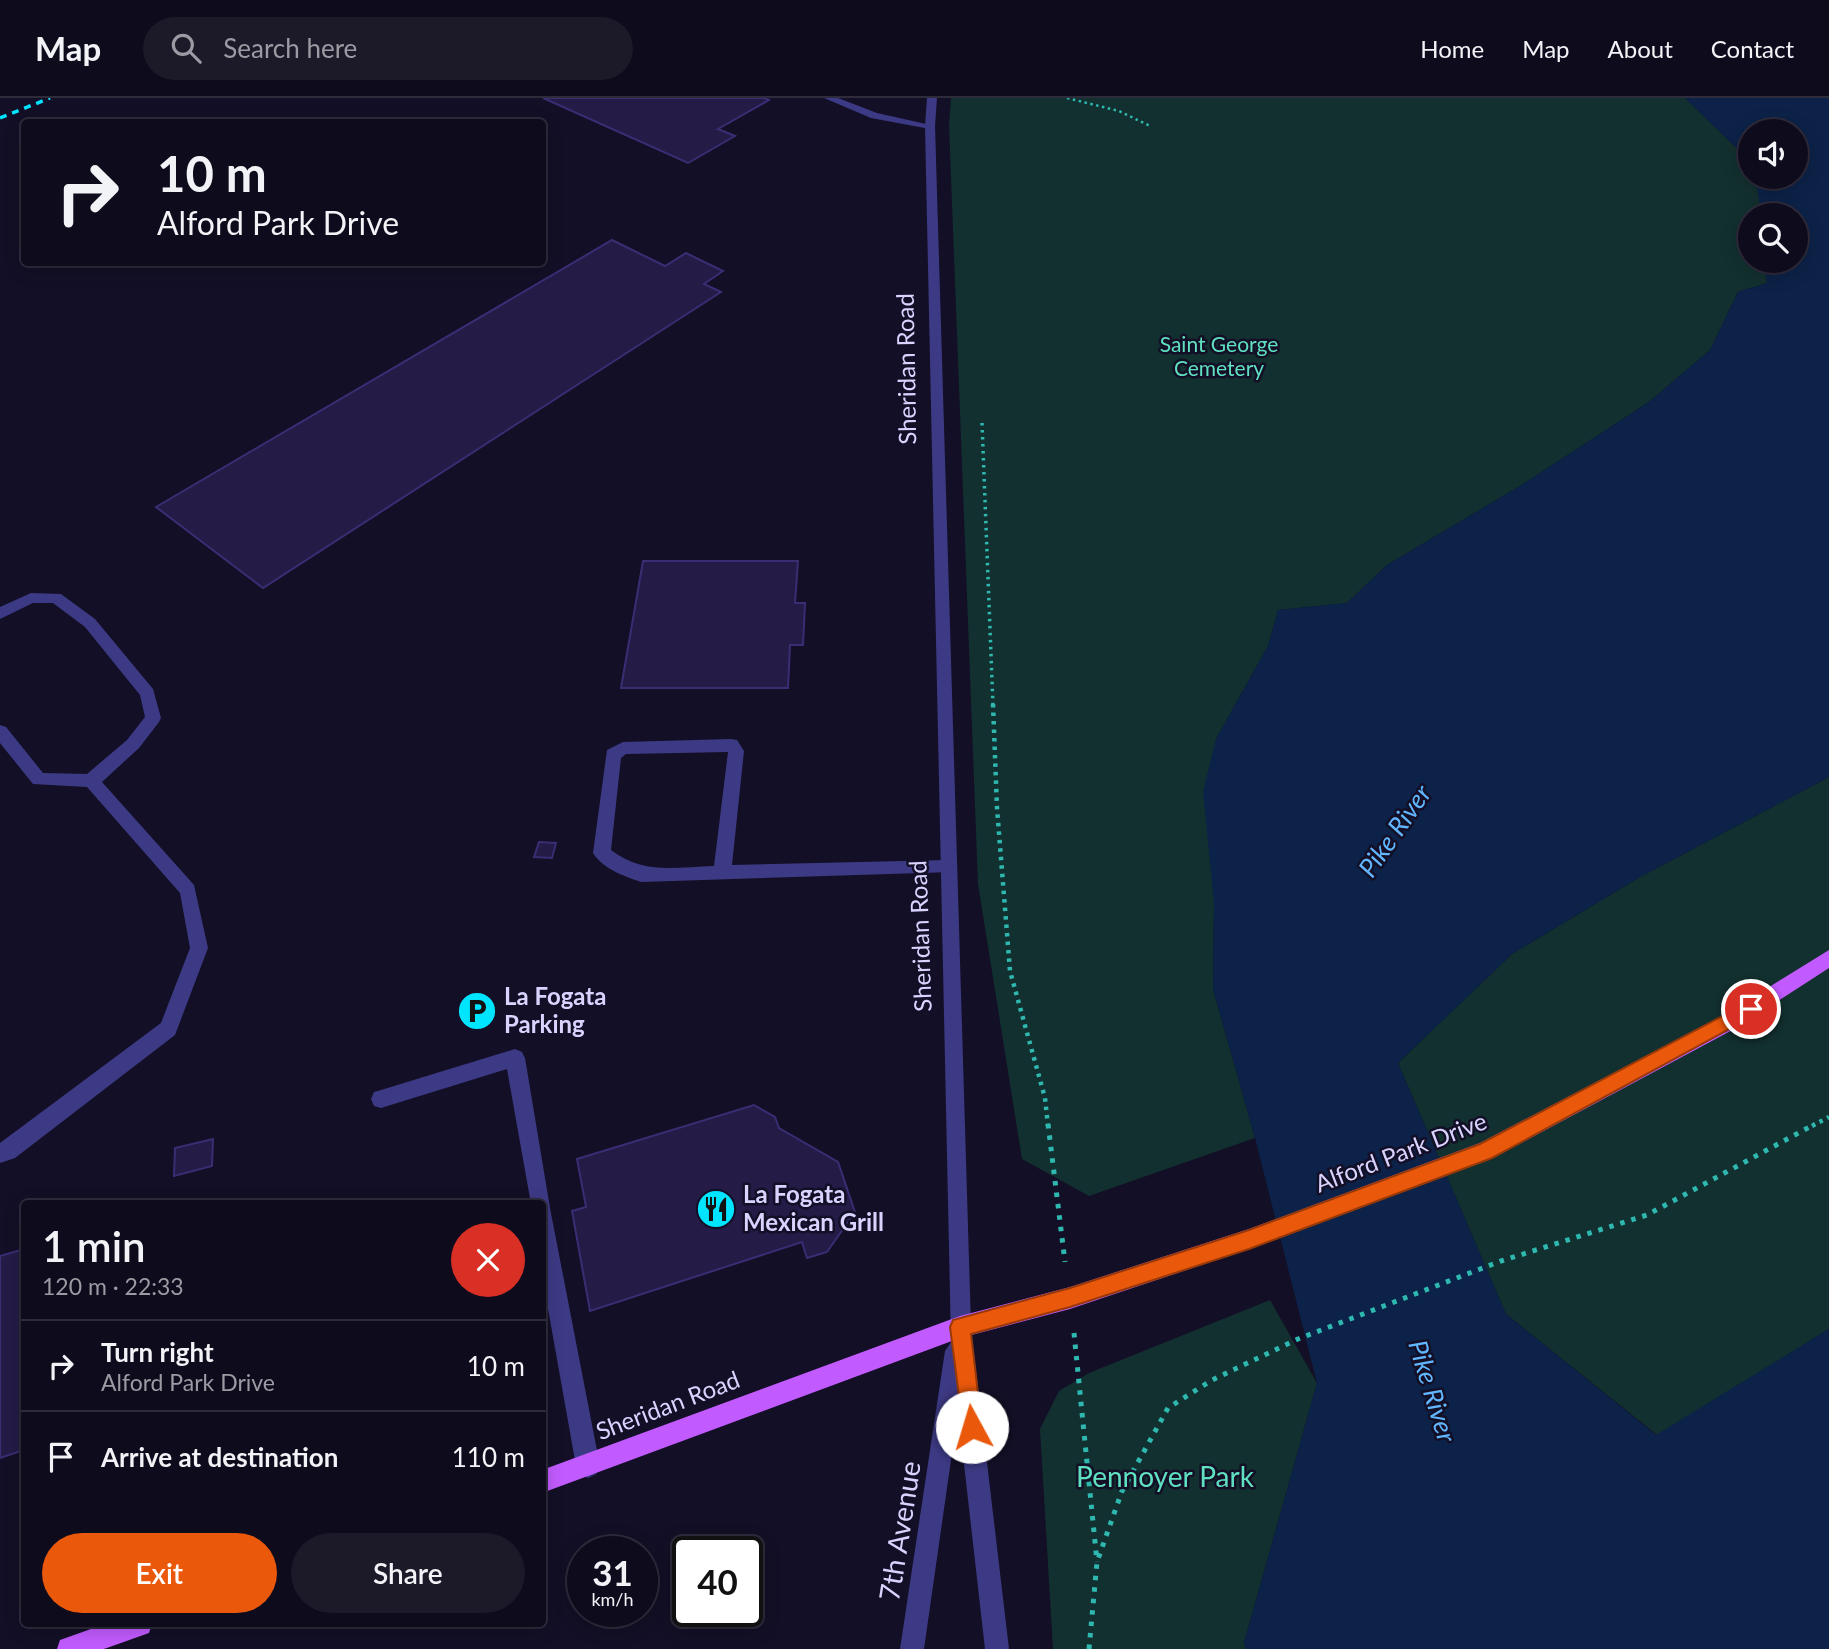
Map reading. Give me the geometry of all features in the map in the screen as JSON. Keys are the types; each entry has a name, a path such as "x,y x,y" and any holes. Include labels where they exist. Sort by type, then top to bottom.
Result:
{"main road":[{"name":"Alford Park Drive","path":"960,1327 1070,1298 1249,1239 1486,1151 1731,1021 1829,958"},
{"name":"Sheridan Road","path":"546,1481 960,1327"},
{"path":"69,1649 131,1627"}],"street":[{"path":"829,98 875,116 930,126"},
{"name":"Sheridan Road","path":"932,98 930,126 960,1327"},
{"path":"0,614 31,598 56,598 90,623 148,693 153,718 133,744 91,782"},
{"path":"0,731 39,779 91,782 188,890 199,948 168,1029 8,1151 0,1153"},
{"path":"722,873 736,751 731,745 623,748 613,755 602,853 619,866 641,875 722,873 947,867"},
{"path":"381,1099 515,1058 540,1200"},
{"path":"546,1236 588,1466"},
{"path":"960,1327 997,1649"},
{"name":"7th Avenue","path":"912,1649 960,1327"}],"path":[{"path":"1067,98 1119,111 1150,126"},
{"path":"982,423 997,808 1010,971 1045,1098 1070,1298 1097,1562 1090,1649"},
{"path":"1097,1562 1122,1491 1168,1408 1212,1380 1298,1339 1501,1261 1647,1215 1829,1117"}],"green space":[{"name":"Saint George Cemetery","path":"951,98 1685,98 1738,149 1738,189 1758,189 1760,203 1738,203 1738,273 1766,273 1767,283 1738,292 1710,350 1649,402 1520,486 1387,565 1347,603 1278,610 1268,646 1216,739 1213,989 1255,1138 1089,1196 1022,1159 978,884 949,125"},
{"path":"1829,777 1829,1329 1657,1435 1506,1314 1398,1063 1512,954 1640,877"},
{"name":"Pennoyer Park","path":"1270,1300 1317,1383 1244,1643 1246,1649 1053,1649 1040,1429 1059,1391 1089,1373"}],"water":[{"name":"Pike River","path":"1685,98 1829,98 1829,777 1640,877 1512,954 1398,1063 1506,1314 1656,1435 1829,1329 1829,1649 1246,1649 1244,1643 1317,1383 1255,1138 1213,989 1214,903 1203,792 1216,739 1268,646 1278,610 1347,603 1387,565 1520,486 1649,402 1710,350 1738,292 1767,283 1766,273 1808,273 1808,203 1759,203 1758,189 1808,189 1808,119 1738,119 1738,149"}],"building":[{"path":"543,98 769,100 718,129 735,136 688,163"},
{"path":"612,240 665,266 686,253 723,271 704,284 721,292 263,588 156,507"},
{"path":"643,561 798,561 795,603 805,603 803,645 790,645 788,688 621,688"},
{"path":"539,842 556,843 552,858 534,857"},
{"name":"La Fogata Mexican Grill","path":"754,1105 775,1117 779,1128 838,1162 855,1212 827,1252 807,1258 802,1242 590,1311 572,1211 586,1207 577,1159"},
{"path":"213,1139 212,1166 174,1176 175,1148"},
{"path":"21,1250 21,1451 0,1458 0,1256"}],"railway":[{"path":"0,118 50,98"}],"place":[{"name":"La Fogata Parking","path":"477,1011"},
{"name":"La Fogata Mexican Grill","path":"716,1209"}],"route":[{"path":"972,1427 960,1327 1070,1298 1249,1239 1486,1151 1751,1009"}]}
